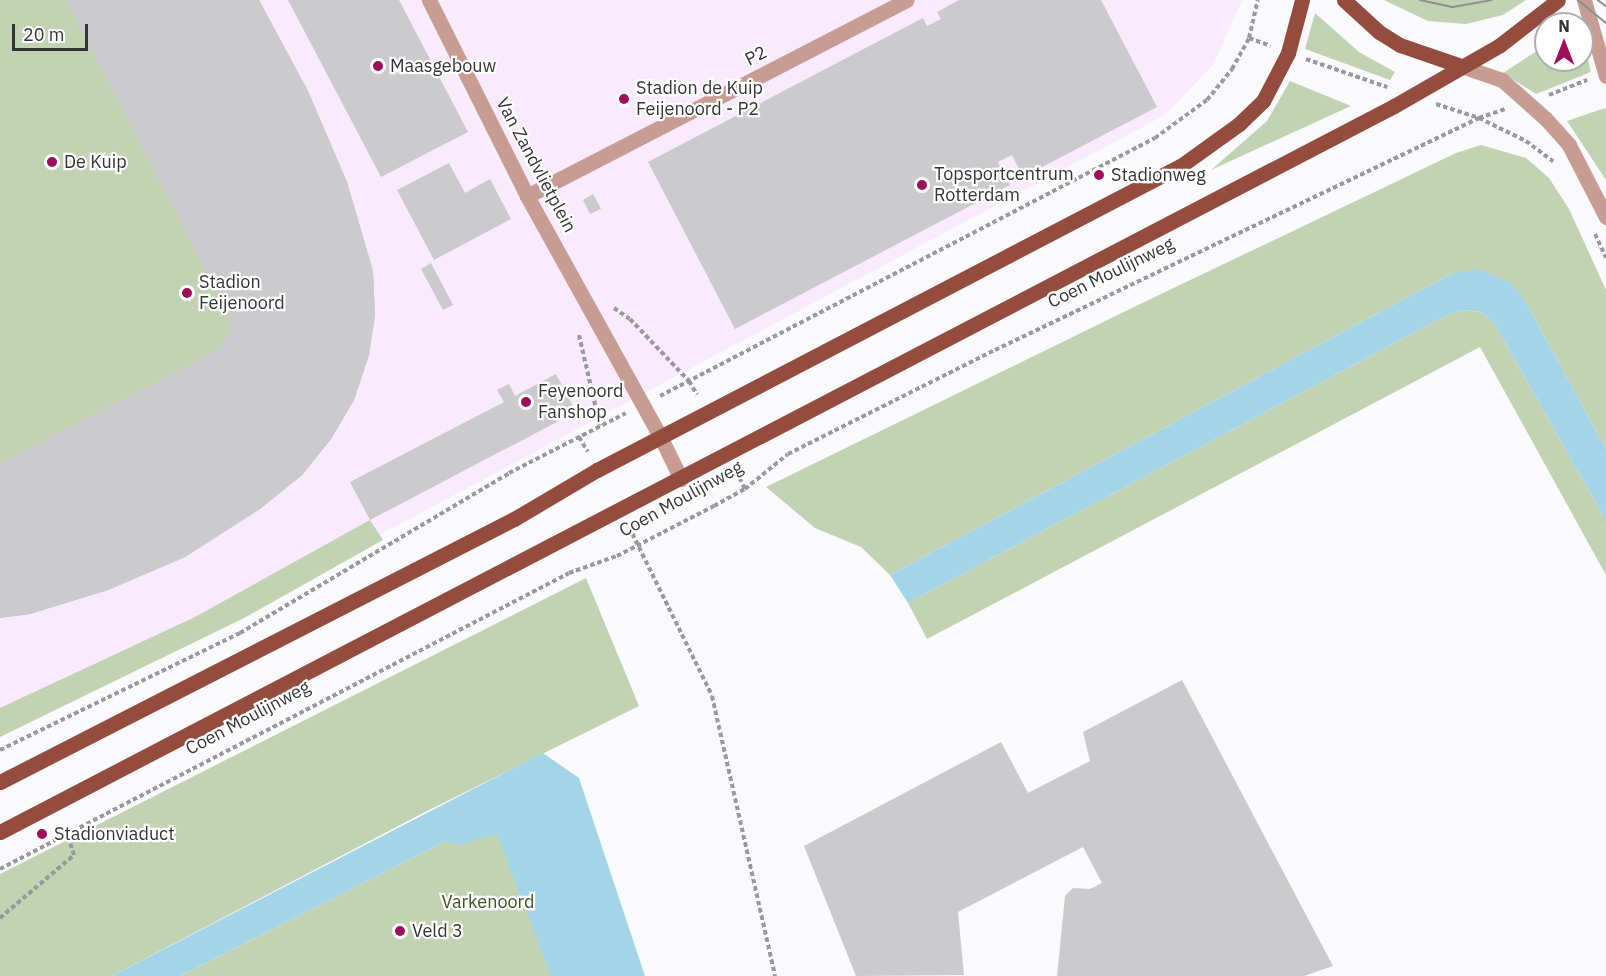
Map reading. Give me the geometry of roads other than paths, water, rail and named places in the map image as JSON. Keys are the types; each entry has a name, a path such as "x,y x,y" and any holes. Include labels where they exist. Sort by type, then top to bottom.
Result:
{"main road":[{"path":"0,782 514,519 661,438 1182,165 1231,130 1263,101 1288,53 1302,0"},
{"path":"1344,0 1379,32 1400,45 1461,66 1521,31 1559,1"},
{"name":"Coen Moulijnweg","path":"0,832 1412,96 1461,66"}],"street":[{"name":"Van Zandvlietplein","path":"429,0 527,196 578,284 681,478"},
{"name":"P2","path":"527,196 906,0"},
{"path":"1594,37 1606,76"},
{"path":"1461,66 1502,80 1545,117 1569,145 1606,217"}],"water":[{"path":"1478,269 1511,283 1525,301 1606,449 1606,521 1494,323 1481,312 1464,310 1445,316 908,603 890,575 1451,274"},
{"path":"543,753 579,778 645,976 551,976 497,834 458,845 446,841 180,976 112,976"}],"tram line":[{"path":"1420,0 1453,7 1491,0"},
{"path":"1578,0 1606,23"},
{"path":"1598,0 1606,6"}],"place":[{"name":"Maasgebouw","path":"378,66"},
{"name":"Stadion de Kuip Feijenoord - P2","path":"624,99"},
{"name":"De Kuip","path":"52,162"},
{"name":"Stadionweg","path":"1099,175"},
{"name":"Topsportcentrum Rotterdam","path":"922,185"},
{"name":"Stadion Feijenoord","path":"187,293"},
{"name":"Feyenoord Fanshop","path":"526,402"},
{"name":"Stadionviaduct","path":"42,834"},
{"name":"Veld 3","path":"400,931"}],"park label":[{"name":"Varkenoord","path":"488,902"}]}
